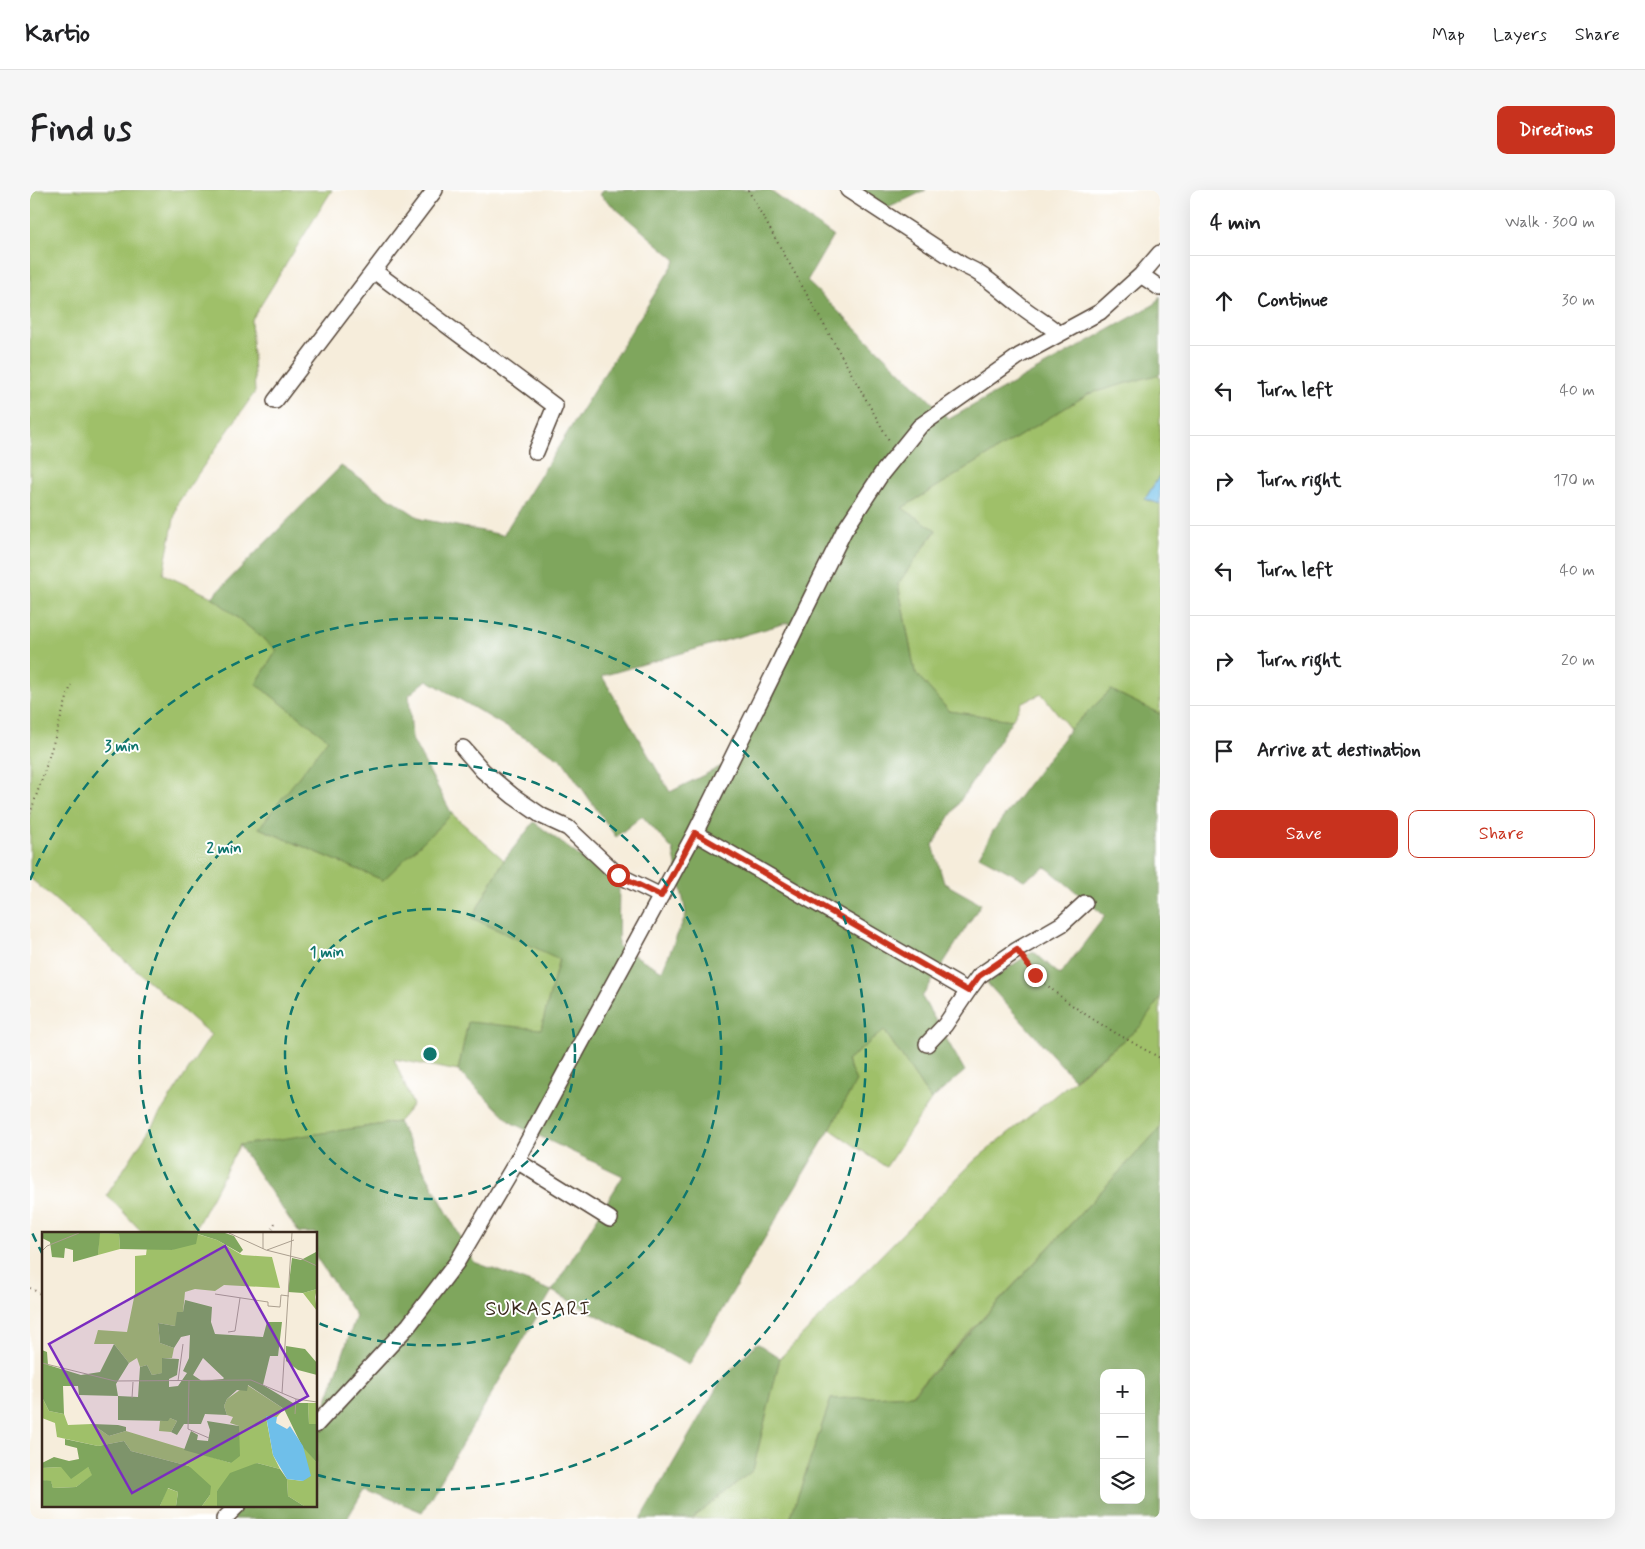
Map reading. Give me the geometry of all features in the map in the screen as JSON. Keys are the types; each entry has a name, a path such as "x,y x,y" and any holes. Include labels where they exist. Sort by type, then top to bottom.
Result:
{"street":[{"path":"275,402 435,190"},
{"path":"848,190 957,262 976,271 1018,304 1048,324 1058,334"},
{"path":"318,1423 409,1325 456,1262 517,1161 695,833 844,531 882,473 920,426 1020,356 1100,312 1141,275 1160,253"},
{"path":"374,271 555,406 536,452"},
{"path":"1141,275 1160,288"},
{"path":"463,748 483,771 513,796 542,816 568,828 618,875 661,896"},
{"path":"695,833 968,991"},
{"path":"927,1044 945,1025 979,976 1017,950 1062,924 1085,903"},
{"path":"517,1161 610,1219"},
{"path":"224,1519 237,1506"}],"path":[{"path":"748,190 897,455"},
{"path":"30,814 71,686"},
{"path":"1017,950 1035,975 1061,997 1160,1058"},
{"path":"270,1232 275,1223"},
{"path":"30,1288 42,1295"}],"green space":[{"path":"30,190 332,190 251,321 255,392 177,504 163,574 212,597 277,650 256,684 329,739 259,828 383,880 452,814 504,860 472,918 559,958 541,1030 468,1023 458,1071 394,1059 413,1105 398,1122 239,1146 194,1232 142,1232 107,1195 211,1035 30,878"},
{"path":"603,190 769,190 833,236 807,281 949,419 1155,304 1160,296 1160,374 1088,394 902,508 936,530 898,584 915,672 949,711 1012,720 933,845 944,883 981,904 922,997 965,1071 931,1100 884,1030 847,1061 856,1081 830,1129 689,1365 552,1291 623,1176 512,1123 458,1071 468,1022 541,1029 559,959 472,918 504,860 534,822 619,886 618,946 662,971 686,914 673,850 642,816 616,837 562,760 427,680 409,695 412,739 452,814 383,880 259,828 328,739 256,684 277,650 212,597 341,466 421,519 503,535 676,260 600,195","holes":["790,622 736,759 670,792 602,676"]},
{"path":"854,190 926,190 886,209"},
{"path":"1158,374 1160,378 1160,475 1145,499 1160,504 1160,714 1111,690 1070,729 1042,694 1022,702 1012,720 949,711 915,672 898,583 936,531 902,508 1088,394"},
{"path":"1111,690 1160,714 1160,998 1140,1027 1074,1079 987,983 1033,951 1060,975 1105,916 1046,867 1024,880 979,856 993,831 1070,729"},
{"path":"1160,998 1160,1128 911,1395 831,1399 790,1519 692,1519 753,1470 780,1358 975,1160 1140,1027"},
{"path":"884,1030 931,1100 886,1167 830,1129 856,1081 847,1061"},
{"path":"398,1122 474,1262 552,1291 422,1512 365,1488 347,1519 230,1519 243,1506 318,1506 318,1426 356,1316 318,1260 318,1232 298,1232 239,1145"},
{"path":"1160,1128 1160,1519 790,1519 831,1399 912,1395"},
{"path":"757,1343 780,1358 753,1470 692,1519 641,1519 720,1382"}],"water":[{"path":"1160,475 1160,504 1145,499"}],"district":[{"name":"SUKASARI","path":"538,1308"}],"route":[{"path":"618,875 661,896 695,833 968,991 979,976 1017,950 1035,975"}]}
